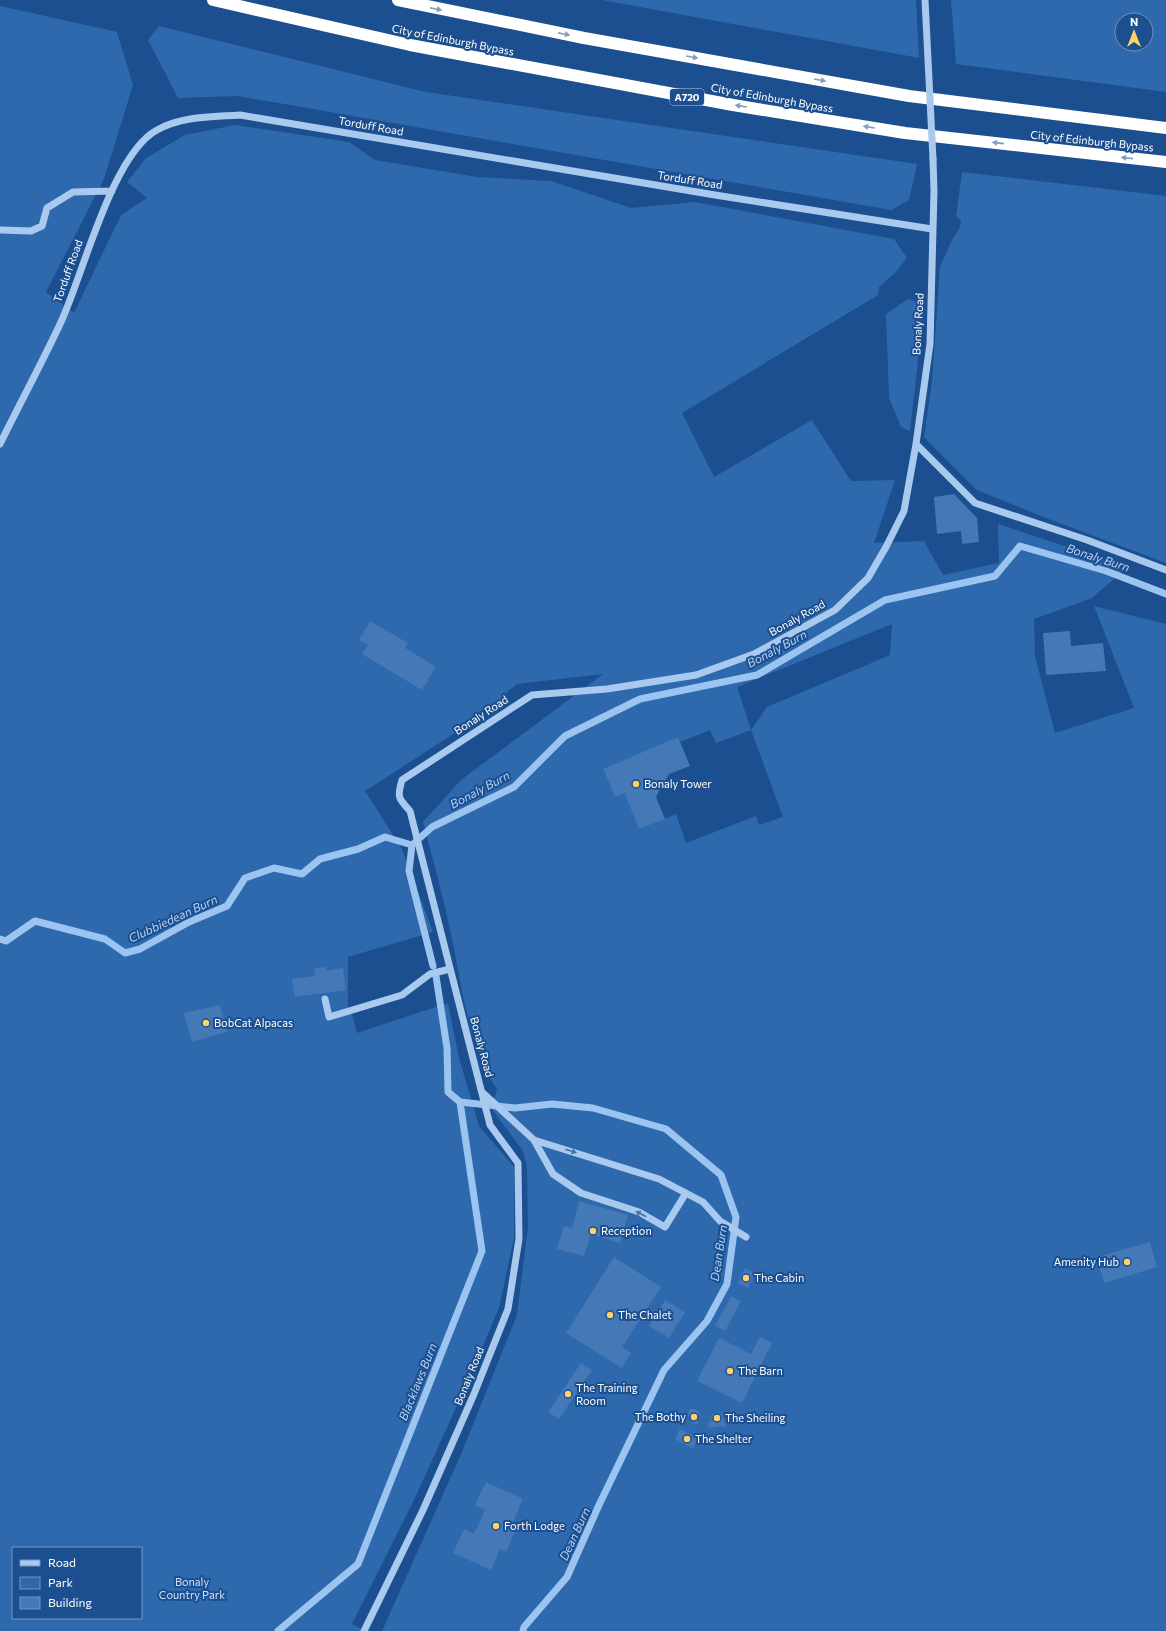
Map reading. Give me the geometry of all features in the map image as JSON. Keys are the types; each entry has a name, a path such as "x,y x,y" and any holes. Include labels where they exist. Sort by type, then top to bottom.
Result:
{"highway":[{"name":"City of Edinburgh Bypass","path":"213,0 410,45 725,103 905,133 1166,162"},
{"name":"City of Edinburgh Bypass","path":"398,0 584,38 908,96 1166,128"}],"street":[{"name":"Bonaly Road","path":"364,1631 423,1510 474,1394 508,1309 519,1239 518,1163 490,1125 487,1103 450,969 416,832 410,811 400,800 398,793 402,780 532,695 607,689 696,674 754,654 835,610 868,578 886,548 904,511 916,444 930,344 934,191 925,0"},
{"name":"Torduff Road","path":"0,444 62,321 86,254 121,171 135,148 157,130 191,118 240,115 715,195 932,229"},
{"path":"0,230 31,231 42,226 47,208 72,192 112,191"},
{"path":"916,444 975,503 1087,540 1166,570"},
{"path":"325,999 329,1017 402,995 430,974 450,969"},
{"path":"487,1103 504,1112 534,1140 553,1174 581,1193 639,1212 665,1227 686,1193"},
{"path":"534,1140 659,1179 703,1202 720,1221 746,1237"}],"green space":[{"path":"602,0 916,0 919,58"},
{"path":"951,0 1166,0 1166,92 956,64"},
{"name":"Bonaly Country Park","path":"0,6 117,32 133,85 104,179 46,292 74,313 121,215 147,198 127,182 146,158 185,135 235,125 349,142 375,160 477,177 551,181 631,208 695,202 894,239 907,258 895,273 879,287 878,295 682,413 714,477 812,420 851,481 895,480 874,543 924,541 943,575 999,563 998,524 1128,567 1092,598 1034,619 1035,656 1055,733 1134,708 1094,606 1166,624 1166,1631 382,1631 462,1452 517,1315 528,1227 527,1167 523,1151 491,1108 497,1089 487,1073 479,1055 467,1014 445,906 423,822 461,780 603,674 517,684 502,696 500,704 365,791 402,849 433,932 348,957 348,1006 357,1033 448,1003 459,1058 479,1126 514,1167 514,1238 499,1308 466,1386 413,1502 352,1624 365,1631 0,1631","holes":["892,624 890,655 767,707 751,730 737,687","710,730 716,743 751,730 783,817 759,825 756,816 686,843 676,814 639,829 624,793 615,797 603,769 678,738 680,742"]},
{"path":"159,26 426,92 917,164 909,200 891,210 238,96 178,98 148,40"},
{"path":"962,172 1166,196 1166,563 1046,518 977,490 924,437 932,381 940,267 951,242 960,227 961,221 956,216"},
{"path":"908,299 918,302 922,325 910,431 901,427 889,398 886,314"}],"building":[{"path":"954,494 977,518 979,542 962,544 961,531 937,534 934,497"},
{"path":"370,621 408,643 405,648 436,667 422,690 362,654 368,645 359,640"},
{"path":"1070,631 1071,646 1103,643 1106,671 1046,675 1043,633"},
{"name":"Bonaly Tower","path":"678,737 690,766 669,774 656,797 665,819 639,829 624,793 615,797 603,769"},
{"path":"326,967 326,971 343,968 346,990 295,997 292,979 315,976 314,968"},
{"name":"BobCat Alpacas","path":"220,1005 227,1032 192,1042 184,1013"},
{"name":"Reception","path":"579,1201 628,1215 620,1243 591,1234 584,1256 557,1249 564,1226 572,1228"},
{"name":"Amenity Hub","path":"1150,1242 1157,1267 1104,1283 1097,1257"},
{"name":"The Chalet","path":"614,1257 661,1287 622,1347 631,1353 622,1368 566,1333"},
{"name":"The Cabin","path":"745,1268 755,1273 748,1288 738,1283"},
{"path":"731,1296 741,1301 725,1331 715,1326"},
{"path":"665,1300 685,1312 669,1338 649,1326"},
{"name":"The Barn","path":"760,1337 772,1343 742,1403 697,1381 719,1338 751,1354"},
{"name":"The Training Room","path":"581,1363 592,1370 559,1419 548,1412"},
{"name":"The Bothy","path":"690,1409 695,1409 700,1413 697,1419 698,1424 693,1425 692,1420 687,1416"},
{"name":"The Sheiling","path":"722,1413 724,1422 727,1424 725,1428 722,1426 709,1428 707,1424 711,1421 712,1414"},
{"name":"The Shelter","path":"680,1429 698,1438 693,1449 675,1439"},
{"name":"Forth Lodge","path":"486,1482 523,1499 512,1524 517,1527 506,1552 500,1549 491,1570 453,1553 464,1529 474,1534 485,1510 475,1505"}],"waterway":[{"name":"Bonaly Burn","path":"412,845 432,827 514,787 565,736 640,699 757,675 885,600 995,576 1020,546 1106,571 1166,594"},
{"name":"Clubbiedean Burn","path":"0,939 6,941 35,921 105,939 125,953 140,949 189,922 227,906 245,878 274,868 302,874 320,859 358,849 385,837 412,845"},
{"path":"412,845 409,871 433,966"},
{"path":"436,976 447,1048 448,1092 460,1102"},
{"name":"Dean Burn","path":"460,1102 515,1108 552,1104 593,1108 666,1129 721,1175 736,1217 727,1284 707,1321 664,1370 599,1505 567,1577 524,1627 523,1631"},
{"name":"Blacklaws Burn","path":"278,1631 358,1564 482,1251 460,1102"}],"place":[{"name":"Bonaly Tower","path":"636,784"},
{"name":"BobCat Alpacas","path":"206,1023"},
{"name":"Reception","path":"593,1231"},
{"name":"Amenity Hub","path":"1127,1262"},
{"name":"The Cabin","path":"746,1278"},
{"name":"The Chalet","path":"610,1315"},
{"name":"The Barn","path":"730,1371"},
{"name":"The Training Room","path":"568,1394"},
{"name":"The Bothy","path":"694,1417"},
{"name":"The Sheiling","path":"717,1418"},
{"name":"The Shelter","path":"687,1439"},
{"name":"Forth Lodge","path":"496,1526"}]}
